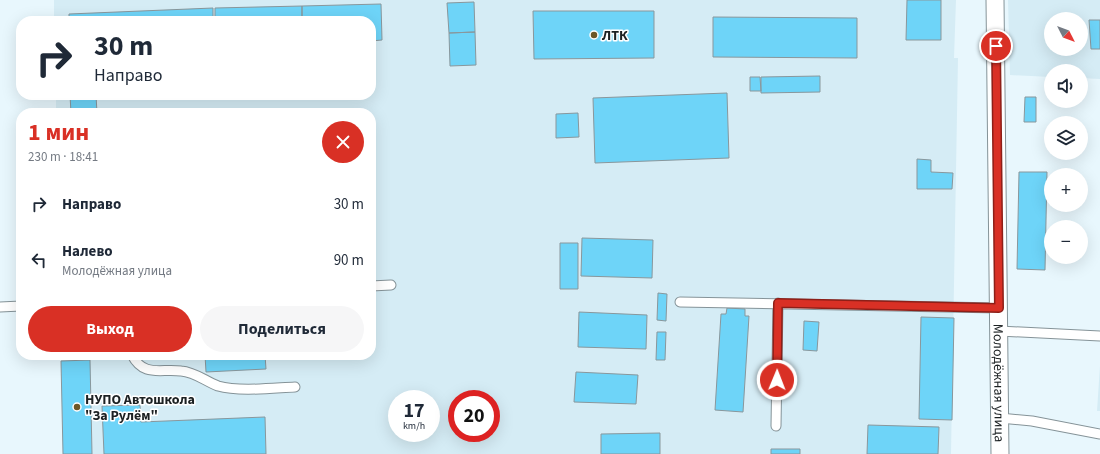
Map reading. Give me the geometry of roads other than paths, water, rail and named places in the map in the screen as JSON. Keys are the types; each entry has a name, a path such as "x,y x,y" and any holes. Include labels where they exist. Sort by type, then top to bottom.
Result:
{"street":[{"name":"Молодёжная улица","path":"995,0 1000,454"}],"lane":[{"path":"376,286 391,285"},
{"path":"680,302 999,308"},
{"path":"776,426 778,303"},
{"path":"0,307 16,306"},
{"path":"999,331 1100,336"},
{"path":"136,360 141,367 150,371 180,370 192,373 218,386 238,389 295,387"},
{"path":"1000,418 1032,421 1100,434"}],"place":[{"name":"ЛТК","path":"594,35"},
{"name":"НУПО Автошкола \"За Рулём\"","path":"77,407"}]}
